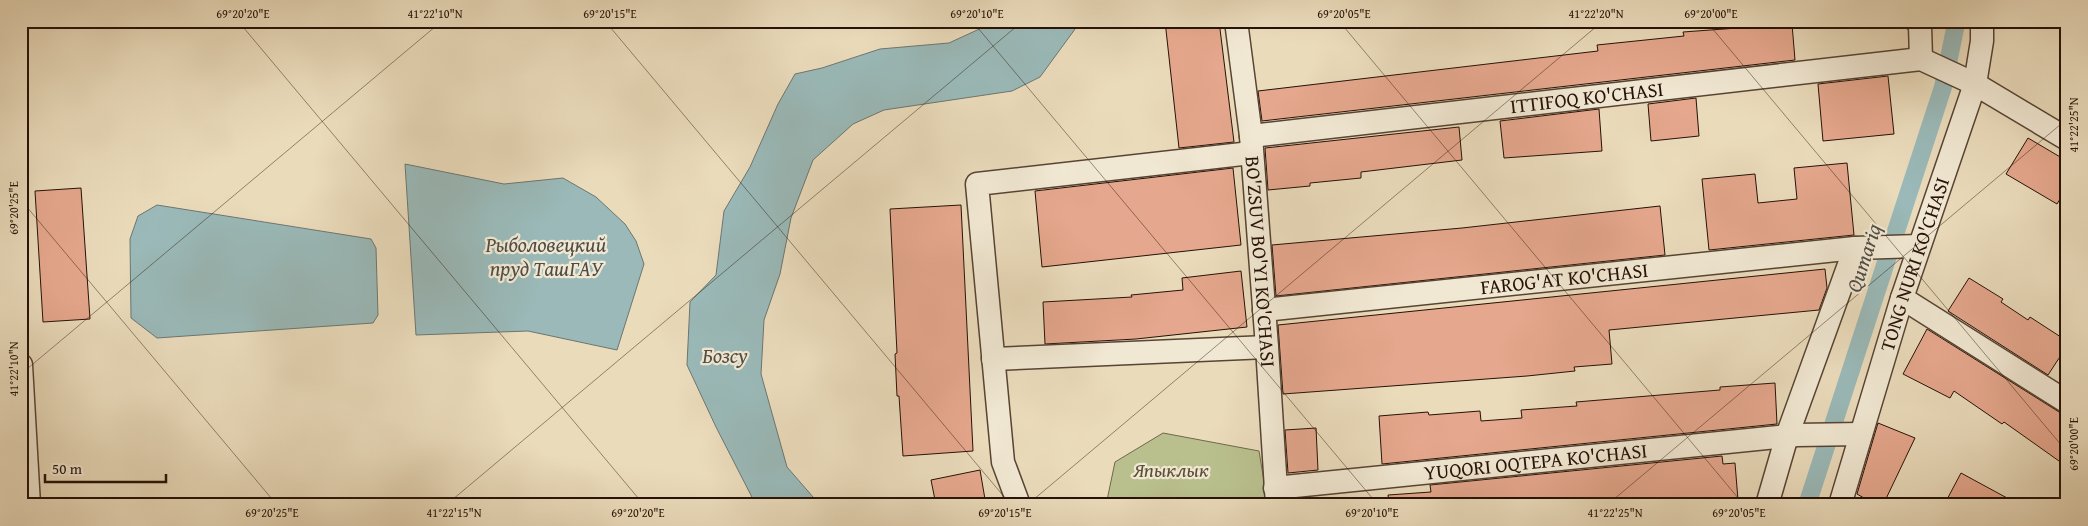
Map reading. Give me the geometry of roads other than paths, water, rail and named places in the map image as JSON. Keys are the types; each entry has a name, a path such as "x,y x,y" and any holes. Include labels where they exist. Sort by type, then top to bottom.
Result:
{"street":[{"name":"BO'ZSUV BO'YI KO'CHASI","path":"1236,21 1251,144 1267,347 1276,497"},
{"path":"1916,21 1920,25 1929,62 1969,81 2067,139"},
{"name":"TONG NURI KO'CHASI","path":"1847,501 1861,434 1982,42 1982,21"},
{"name":"ITTIFOQ KO'CHASI","path":"993,359 976,184 1251,144 1929,62"},
{"name":"FAROG'AT KO'CHASI","path":"1264,310 1861,248 1919,246"},
{"path":"1767,505 1861,248"},
{"path":"1902,298 2067,402"},
{"path":"1019,505 1004,462 993,359 1267,347"},
{"path":"21,365 29,505"},
{"name":"YUQORI OQTEPA KO'CHASI","path":"1276,497 1792,435 1861,434"}],"water":[{"name":"Бозсу","path":"991,21 1076,21 1078,25 1040,77 1012,91 884,110 853,124 813,160 791,218 780,274 764,320 761,374 787,467 820,505 756,505 687,365 690,302 716,275 724,211 750,167 778,104 795,74 822,68 880,49 949,43 988,25"},
{"name":"Рыболовецкий пруд ТашГАУ","path":"405,164 504,184 563,178 596,197 625,224 636,241 644,264 617,350 528,331 416,335"},
{"path":"157,205 371,239 376,248 378,315 373,323 157,338 131,318 130,239 138,216"}],"waterway":[{"name":"Qumariq","path":"1807,505 1943,87 1956,24 1955,21"}],"park label":[{"name":"Япыклык","path":"1171,470"}]}
